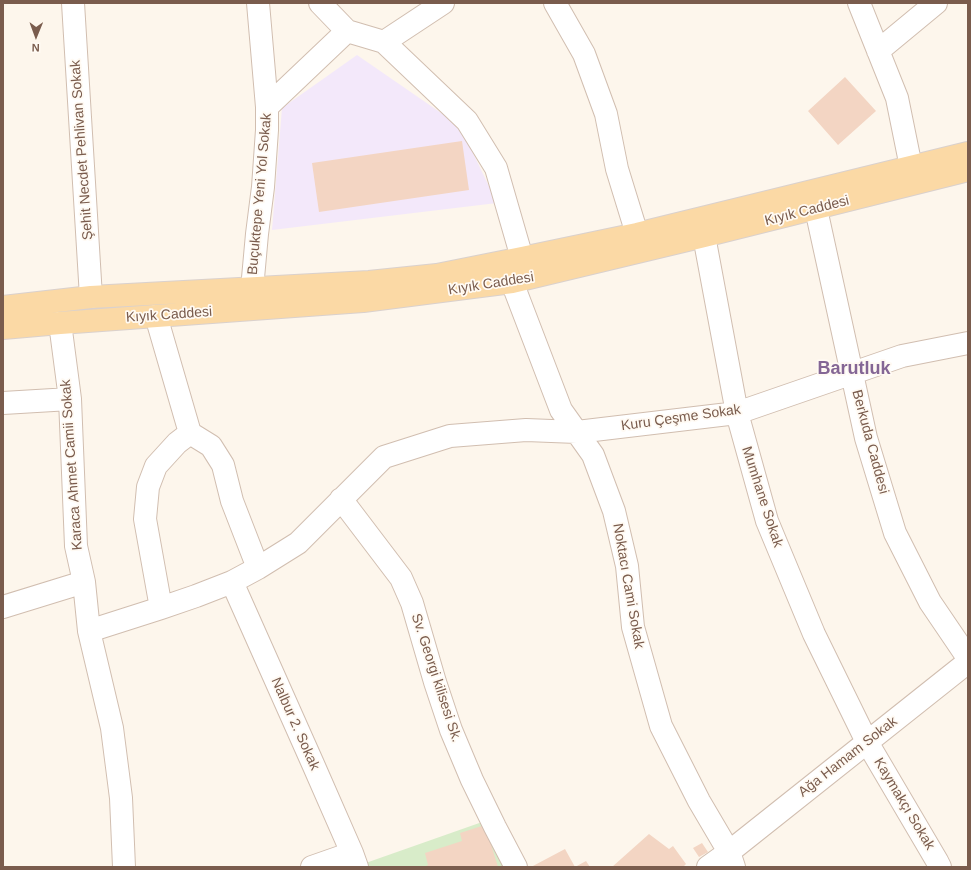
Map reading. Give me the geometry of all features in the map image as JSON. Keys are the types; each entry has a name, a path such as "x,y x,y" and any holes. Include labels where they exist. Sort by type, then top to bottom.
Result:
{"main road":[{"name":"Kıyık Caddesi","path":"3,307 91,297 369,282 437,275 521,273 637,234 968,153"},
{"name":"Kıyık Caddesi","path":"3,328 363,301 521,273 704,236 968,170"},
{"path":"91,297 95,320"}],"street":[{"name":"Şehit Necdet Pehlivan Sokak","path":"73,3 91,297"},
{"name":"Buçuktepe Yeni Yol Sokak","path":"252,289 263,187 267,130 267,107 258,3"},
{"path":"320,3 348,31 384,42 443,3"},
{"path":"555,3 584,54 606,114 617,168 637,234"},
{"path":"859,3 897,98 911,167"},
{"path":"878,50 936,3"},
{"path":"267,107 348,31"},
{"name":"Noktacı Cami Sokak","path":"384,42 467,121 496,168 521,273 561,410 593,456 614,511 627,566 633,627 661,726 699,802 731,860"},
{"name":"Berkuda Caddesi","path":"816,209 866,438 895,533 930,602 966,667"},
{"name":"Mumhane Sokak","path":"704,236 737,413 767,522 814,634 867,742"},
{"path":"156,316 190,433 211,446 222,465 232,501 258,568"},
{"name":"Karaca Ahmet Camii Sokak","path":"60,323 70,399 76,546 84,582 89,631 112,728 121,798 124,867"},
{"name":"Kuru Çeşme Sokak","path":"89,631 161,608 232,582 258,568 298,543 384,457 450,436 526,430 577,432 737,413 852,372 902,356 968,343"},
{"path":"3,403 70,399"},
{"path":"161,608 145,520 148,487 156,466 177,443 190,433"},
{"name":"Sv. Georgi kilisesi Sk.","path":"341,499 401,578 412,604 451,730 472,780 516,867"},
{"path":"3,607 84,582"},
{"name":"Nalbur 2. Sokak","path":"232,582 354,860"},
{"name":"Ağa Hamam Sokak","path":"708,867 731,860 867,742 966,667"},
{"name":"Kaymakçı Sokak","path":"867,742 940,867"},
{"path":"312,867 354,860"}],"shaded area":[{"path":"357,55 460,126 497,203 272,230 282,108"}],"green space":[{"path":"485,821 508,867 361,867 360,865"}],"building":[{"path":"845,77 876,111 838,145 808,111"},
{"path":"462,141 469,190 319,212 312,163"},
{"path":"485,825 498,867 424,867 428,865 425,853 462,841 460,833"},
{"path":"649,834 669,849 673,846 686,864 683,867 612,867"},
{"path":"702,843 708,852 699,857 693,848"},
{"path":"565,849 575,867 531,867"},
{"path":"586,861 590,867 575,867"}],"district":[{"name":"Barutluk","path":"854,369"}]}
